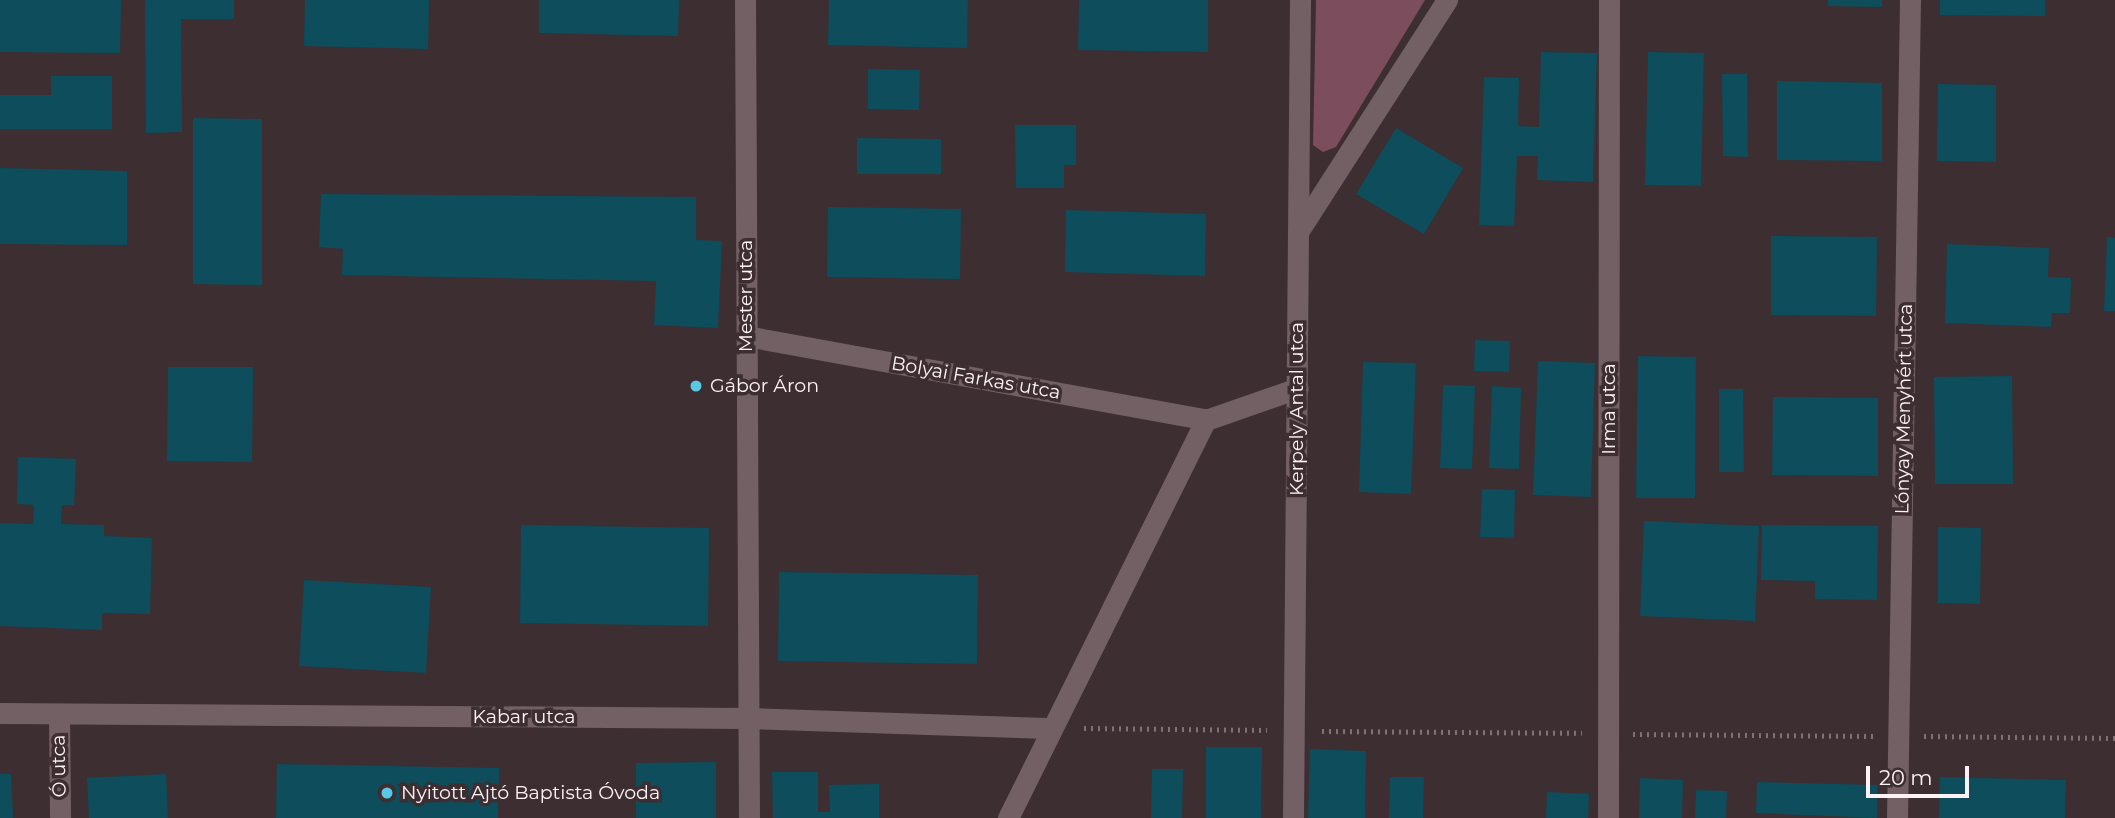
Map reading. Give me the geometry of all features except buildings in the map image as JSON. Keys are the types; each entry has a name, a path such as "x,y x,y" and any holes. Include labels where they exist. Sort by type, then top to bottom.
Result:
{"street":[{"name":"Mester utca","path":"746,0 746,718 749,818"},
{"name":"Kerpely Antal utca","path":"1293,818 1300,0"},
{"path":"1298,232 1447,0"},
{"name":"Irma utca","path":"1608,818 1609,0"},
{"name":"Lónyay Menyhért utca","path":"1897,818 1910,0"},
{"name":"Bolyai Farkas utca","path":"746,336 1206,421"},
{"path":"1008,818 1048,728 1206,421 1298,388"},
{"name":"Kabar utca","path":"0,713 746,718 1048,728"},
{"name":"Ó utca","path":"58,714 60,818"}],"shaded area":[{"path":"1316,0 1425,0 1336,147 1323,152 1313,145"}],"place":[{"name":"Gábor Áron","path":"696,386"},
{"name":"Nyitott Ajtó Baptista Óvoda","path":"387,793"}]}
